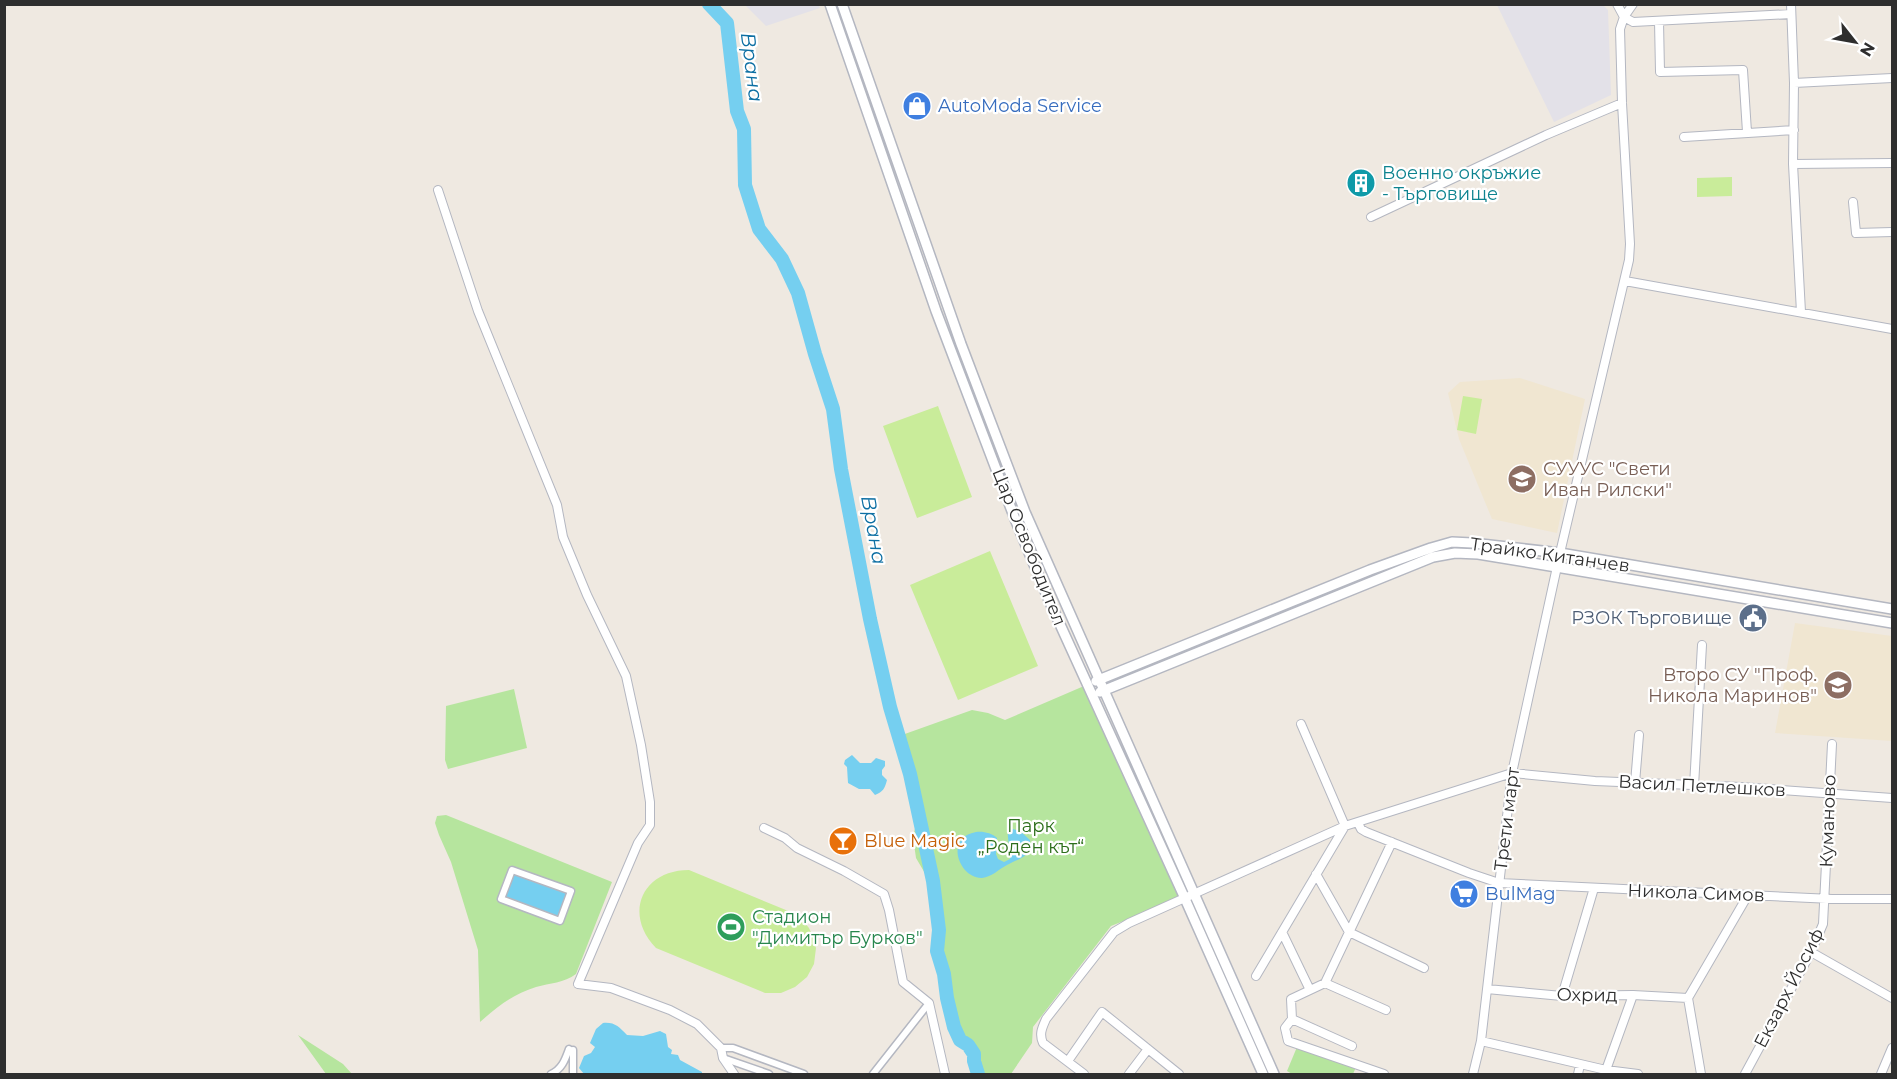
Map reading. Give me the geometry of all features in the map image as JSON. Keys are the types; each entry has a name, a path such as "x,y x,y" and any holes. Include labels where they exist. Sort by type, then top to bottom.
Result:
{"street":[{"name":"Цар Освободител","path":"830,4 936,311 1015,519 1093,696 1274,1074"},
{"name":"Цар Освободител","path":"842,4 961,344 1025,512 1104,690 1263,1074"},
{"path":"1617,4 1624,17 1633,22 1791,14"},
{"path":"1624,17 1633,4"},
{"path":"1791,4 1794,83 1793,164 1802,312"},
{"name":"Трети март","path":"1473,1074 1487,989 1512,773 1560,553 1625,281 1630,244 1620,29 1624,17"},
{"path":"1659,21 1660,72 1743,70 1747,132"},
{"path":"1794,83 1893,78"},
{"path":"1371,217 1546,135 1622,103"},
{"path":"1684,137 1794,130"},
{"path":"1793,164 1893,164"},
{"path":"438,190 478,311 557,505 563,537 587,595 627,676 645,771 650,802 650,825 638,843 578,984 611,988 670,1010 697,1024 721,1048 734,1074"},
{"path":"1853,202 1856,233 1893,232"},
{"path":"1625,281 1893,329"},
{"name":"Трайко Китанчев","path":"1088,685 1370,570 1452,542 1560,553 1893,609"},
{"name":"Трайко Китанчев","path":"1093,696 1433,557 1465,553 1893,623"},
{"path":"1694,786 1702,645"},
{"path":"1301,724 1345,826"},
{"path":"1635,783 1640,735"},
{"name":"Куманово","path":"1826,898 1832,744"},
{"path":"1084,1074 1043,1043 1040,1037 1046,1019 1114,932 1129,923 1345,826 1512,773"},
{"name":"Васил Петлешков","path":"1512,773 1595,781 1742,787 1893,798"},
{"name":"Никола Симов","path":"1358,823 1360,829 1366,832 1499,883 1748,895 1893,899"},
{"path":"1256,976 1345,826"},
{"path":"764,828 884,894 903,982 929,1003 945,1074"},
{"path":"1384,1074 1288,1041 1285,1028 1292,1019 1291,999 1325,982 1392,842"},
{"path":"512,870 571,891 560,921 501,899 512,870"},
{"path":"1316,874 1349,932 1424,968"},
{"path":"1562,996 1594,888"},
{"path":"1701,1074 1688,999 1748,895"},
{"name":"Екзарх Йосиф","path":"1745,1074 1811,952 1823,924 1826,898"},
{"path":"1282,932 1310,990"},
{"path":"1811,952 1893,998"},
{"path":"1325,982 1386,1011"},
{"name":"Охрид","path":"1487,989 1562,996 1688,999"},
{"path":"1606,1070 1633,996"},
{"path":"873,1074 929,1003"},
{"path":"1068,1061 1102,1012 1179,1074"},
{"path":"1292,1019 1352,1046"},
{"path":"1480,1041 1581,1065 1638,1074"},
{"path":"721,1048 733,1048 803,1074"},
{"path":"727,1059 733,1048"},
{"path":"1130,1074 1148,1048"},
{"path":"1881,1074 1893,1048"},
{"path":"551,1074 563,1064 571,1050 573,1074"},
{"path":"727,1059 769,1074"},
{"path":"1578,1074 1581,1065"}],"shaded area":[{"path":"818,4 820,8 766,26 745,5"},
{"path":"1497,5 1603,5 1608,10 1611,95 1554,122"},
{"name":"СУУУС \"Свети Иван Рилски\"","path":"1520,378 1585,399 1557,533 1492,519 1459,439 1448,393 1460,382"},
{"name":"Второ СУ \"Проф. Никола Маринов\"","path":"1795,623 1892,636 1892,741 1775,733"}],"green space":[{"path":"1732,177 1732,196 1697,197 1697,178"},
{"path":"1463,396 1482,399 1476,434 1457,430"},
{"path":"938,406 972,497 917,518 883,426"},
{"path":"990,551 1038,666 958,700 910,585"},
{"name":"Парк „Роден кът“","path":"1084,686 1181,898 1111,926 1033,1027 1032,1043 1011,1074 979,1074 955,1021 945,991 940,949 941,912 926,875 916,858 913,837 917,820 902,735 972,710 1005,720"},
{"path":"514,689 527,748 448,769 445,760 446,706"},
{"path":"446,815 612,882 576,974 562,981 520,993 499,1006 480,1022 478,950 451,862 435,823 437,816"},
{"path":"689,870 798,915 809,928 816,948 814,964 807,977 795,987 781,993 765,993 656,948 646,935 641,921 642,896 659,877"},
{"path":"298,1035 343,1064 352,1074 326,1074"},
{"path":"1297,1047 1356,1067 1353,1074 1292,1074 1287,1071"}],"water":[{"path":"852,755 860,763 871,763 876,758 885,761 882,775 887,780 880,793 875,795 870,789 859,789 848,783 847,767 844,764 845,760"},
{"path":"1013,829 1020,831 1030,840 1026,854 986,877 974,877 967,872 958,858 960,842 966,836 982,832 995,836 997,838 996,854 998,859 1004,862 1010,859 1008,833"},
{"path":"513,872 568,892 559,919 503,898"},
{"path":"603,1023 614,1024 627,1035 643,1036 660,1031 666,1034 668,1047 672,1050 671,1054 678,1055 680,1060 702,1074 584,1074 579,1068 584,1056 591,1053 595,1047 590,1043 596,1029"}],"waterway":[{"name":"Врана","path":"709,4 727,23 737,111 744,129 745,185 759,229 782,259 798,293 833,409 841,469 870,619 890,707 910,774 933,881 939,930 937,951 944,974 947,998 954,1027 960,1040 968,1045 974,1054 978,1074"}],"place":[{"name":"AutoModa Service","path":"917,106"},
{"name":"Военно окръжие - Търговище","path":"1361,183"},
{"name":"СУУУС \"Свети Иван Рилски\"","path":"1522,479"},
{"name":"РЗОК Търговище","path":"1753,618"},
{"name":"Второ СУ \"Проф. Никола Маринов\"","path":"1838,685"},
{"name":"Blue Magic","path":"843,841"},
{"name":"BulMag","path":"1464,894"},
{"name":"Стадион \"Димитър Бурков\"","path":"731,927"}]}
